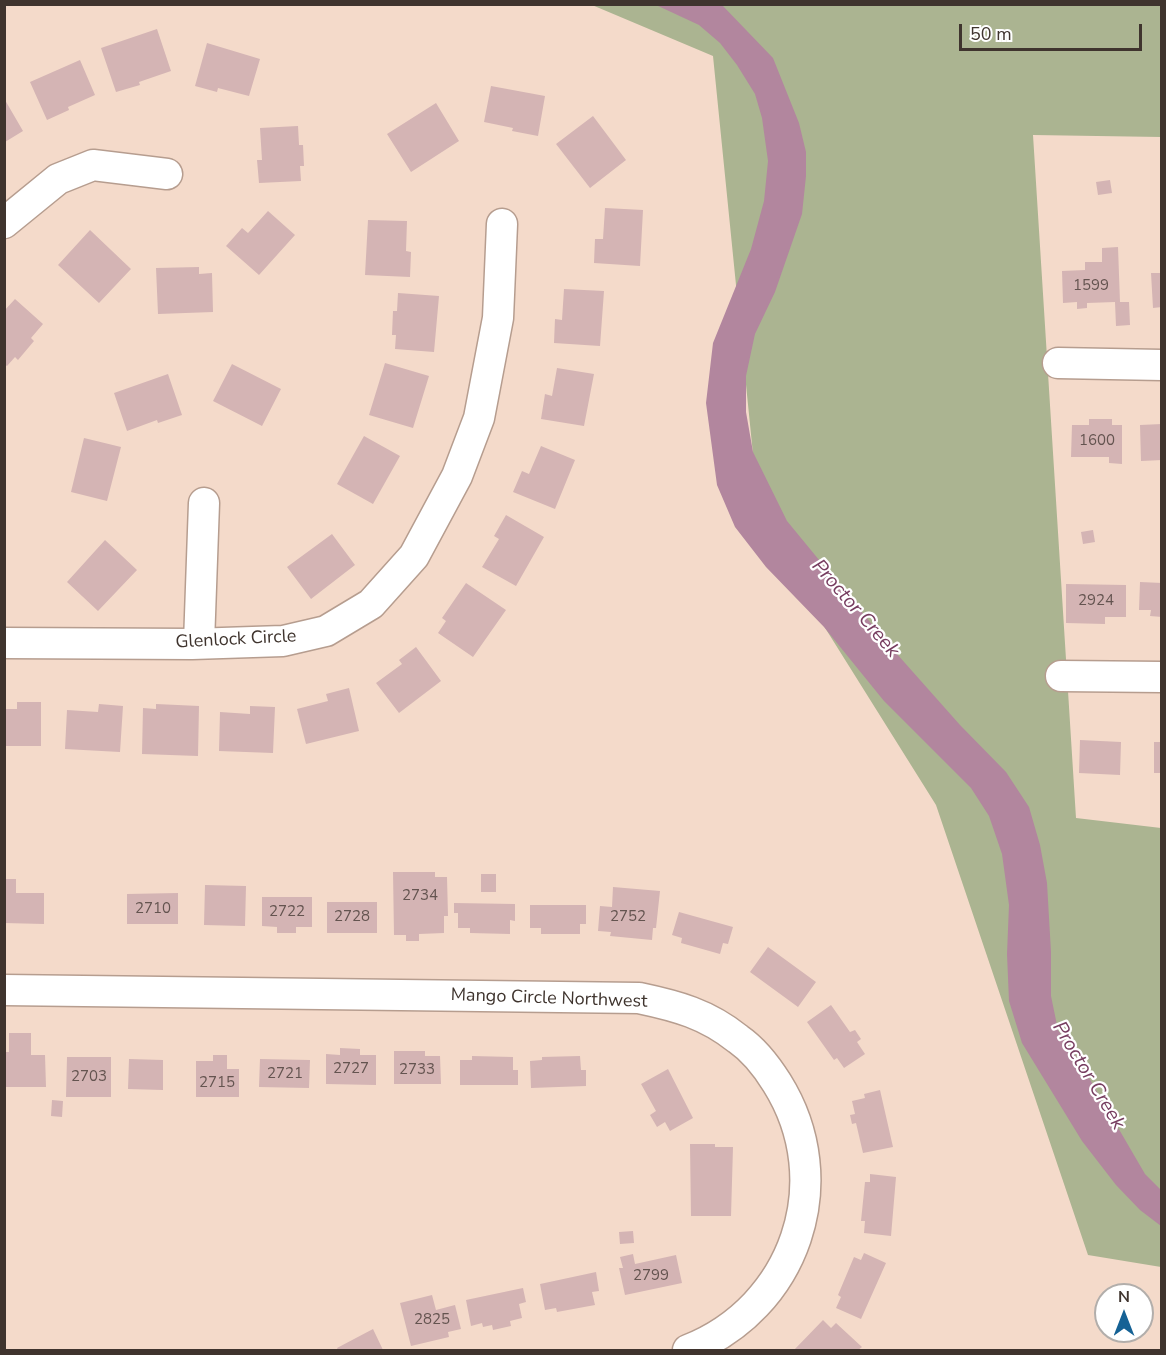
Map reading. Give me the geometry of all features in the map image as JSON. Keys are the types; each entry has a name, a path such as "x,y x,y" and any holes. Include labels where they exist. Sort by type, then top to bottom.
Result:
{"street":[{"path":"4,223 58,179 93,165 167,174"},
{"name":"Glenlock Circle","path":"4,643 283,641 326,632 371,604 414,556 457,476 479,418 498,318 502,224"},
{"path":"1058,363 1161,365"},
{"path":"199,643 204,503"},
{"path":"1061,676 1161,677"},
{"name":"Mango Circle Northwest","path":"4,990 639,998 676,1005 711,1020 740,1040 768,1069 787,1099 799,1132 806,1166 805,1200 797,1238 783,1270 763,1298 738,1323 706,1343 688,1350"}],"green space":[{"path":"592,5 1161,5 1161,137 1033,135 1076,818 1161,828 1161,1267 1088,1255 936,805 760,524 713,56"}],"water":[{"name":"Proctor Creek","path":"656,5 722,5 773,58 799,123 806,152 806,176 802,214 775,292 755,334 746,376 746,412 753,452 787,521 889,645 960,725 1006,772 1029,807 1040,845 1047,883 1051,996 1058,1030 1078,1059 1145,1174 1161,1190 1161,1226 1140,1210 1116,1185 1082,1141 1022,1043 1009,1001 1007,954 1009,905 1002,854 989,816 971,788 884,701 824,627 766,567 735,527 717,485 706,403 713,343 751,249 764,201 768,161 762,118 755,94 737,65 720,43 699,25"}],"building":[{"path":"157,29 171,71 139,82 140,85 116,92 101,48"},
{"path":"207,43 260,59 249,96 218,88 217,92 195,86"},
{"path":"80,60 95,95 68,107 69,110 47,120 30,82"},
{"path":"491,86 545,96 538,136 484,122"},
{"path":"5,100 23,131 5,142"},
{"path":"436,103 459,141 411,172 387,134"},
{"path":"593,116 626,160 590,188 556,144"},
{"path":"298,126 299,145 303,145 304,166 300,166 301,181 259,183 257,160 262,160 260,128"},
{"path":"1110,180 1112,193 1098,195 1096,182"},
{"path":"605,208 643,210 640,266 594,263 595,239 603,239"},
{"path":"268,211 295,235 259,275 226,246 242,228 248,233"},
{"path":"368,220 407,221 406,251 411,252 410,277 365,275"},
{"path":"90,230 131,269 99,303 58,265"},
{"path":"1118,247 1120,302 1129,302 1130,325 1116,326 1115,302 1087,303 1087,308 1077,309 1077,302 1063,303 1062,271 1085,270 1085,262 1102,262 1102,248"},
{"path":"199,267 199,274 212,273 213,312 158,314 156,268"},
{"path":"1151,273 1162,273 1162,307 1153,308"},
{"path":"564,289 604,291 600,346 554,343 555,319 562,320"},
{"path":"398,293 439,296 434,352 395,349 396,335 392,335 393,311 397,311"},
{"path":"15,299 43,324 31,338 34,341 18,360 15,357 7,366 4,364 4,311"},
{"path":"385,363 429,376 413,428 369,415"},
{"path":"232,364 281,389 262,426 213,401"},
{"path":"557,368 594,374 584,426 541,419 545,394 552,396"},
{"path":"168,374 182,415 158,423 157,420 127,431 114,393"},
{"path":"1089,419 1112,419 1112,425 1122,425 1122,464 1109,463 1109,457 1071,457 1072,425 1089,425"},
{"path":"1162,424 1162,460 1141,461 1140,425"},
{"path":"364,436 400,456 373,504 337,484"},
{"path":"84,438 121,447 107,501 71,492"},
{"path":"541,446 575,460 555,509 513,492 522,471 529,474"},
{"path":"506,515 544,537 516,586 482,567 499,539 494,536"},
{"path":"1093,530 1095,542 1083,544 1081,532"},
{"path":"332,534 355,565 311,599 287,567"},
{"path":"105,540 137,570 98,611 67,582"},
{"path":"1140,582 1162,583 1162,617 1150,616 1151,610 1139,610"},
{"path":"466,583 506,610 473,657 438,633 446,621 442,618"},
{"path":"1066,584 1126,585 1126,617 1105,617 1105,624 1066,623"},
{"path":"416,647 441,681 399,713 376,683 402,664 399,660"},
{"path":"349,688 359,731 306,744 297,709 328,701 326,694"},
{"path":"17,702 41,702 41,746 4,746 4,709 17,709"},
{"path":"99,704 123,706 120,752 65,749 67,710 98,712"},
{"path":"156,704 199,706 198,756 142,754 143,708 156,709"},
{"path":"250,706 275,707 273,753 219,751 220,712 250,714"},
{"path":"1080,740 1121,742 1120,775 1079,773"},
{"path":"1154,742 1162,742 1162,773 1154,773"},
{"path":"393,872 435,872 435,877 447,877 448,916 444,916 444,933 419,934 419,941 406,941 406,935 394,935"},
{"path":"481,874 496,874 496,892 481,892"},
{"path":"4,879 16,879 16,893 44,893 44,924 4,923"},
{"path":"205,885 246,886 245,926 204,925"},
{"path":"613,887 660,891 656,928 653,928 652,940 610,936 611,932 598,931 600,906 612,907"},
{"path":"178,893 178,924 127,924 127,894"},
{"path":"262,897 312,897 312,927 296,927 296,933 277,933 277,927 262,926"},
{"path":"327,902 377,902 377,933 327,933"},
{"path":"454,903 515,904 515,921 510,920 510,934 470,933 470,928 458,928 458,913 454,913"},
{"path":"530,905 586,905 586,924 580,924 580,934 541,934 541,928 530,928"},
{"path":"679,912 733,927 728,944 723,943 720,954 681,943 682,938 672,935"},
{"path":"768,947 816,982 798,1007 750,972"},
{"path":"831,1005 850,1032 855,1030 861,1039 857,1042 865,1054 844,1068 837,1058 834,1060 807,1022"},
{"path":"9,1033 31,1033 31,1055 45,1055 46,1087 4,1087 4,1052 9,1052"},
{"path":"340,1048 360,1049 360,1055 376,1055 376,1085 326,1084 326,1054 340,1055"},
{"path":"394,1051 425,1051 425,1056 440,1056 441,1084 394,1084"},
{"path":"213,1055 227,1055 227,1069 239,1069 239,1097 196,1097 196,1061 213,1061"},
{"path":"472,1056 513,1057 513,1070 518,1070 518,1085 460,1085 460,1060 472,1060"},
{"path":"580,1056 581,1070 586,1070 586,1086 531,1088 530,1061 542,1060 542,1057"},
{"path":"67,1057 111,1057 111,1097 66,1097"},
{"path":"129,1059 163,1060 163,1090 128,1089"},
{"path":"260,1059 310,1060 309,1088 259,1087"},
{"path":"668,1069 693,1118 670,1131 665,1122 657,1127 650,1115 656,1111 641,1084"},
{"path":"880,1090 893,1147 863,1153 856,1123 852,1124 850,1115 855,1114 852,1101 865,1098 864,1094"},
{"path":"52,1100 63,1101 62,1117 51,1116"},
{"path":"690,1144 733,1147 731,1216 691,1216"},
{"path":"870,1174 896,1177 891,1236 864,1233 865,1221 861,1221 865,1182 870,1182"},
{"path":"633,1231 634,1243 620,1244 619,1232"},
{"path":"864,1253 886,1263 861,1319 836,1308 841,1297 838,1295 854,1257 861,1260"},
{"path":"633,1254 635,1264 676,1255 682,1283 625,1295 619,1268 623,1268 620,1257"},
{"path":"596,1272 599,1291 592,1292 595,1305 557,1312 556,1308 545,1310 540,1284"},
{"path":"523,1288 526,1302 519,1304 522,1318 510,1321 511,1326 493,1330 492,1325 483,1327 482,1323 471,1326 466,1300"},
{"path":"432,1295 436,1310 455,1305 461,1329 448,1332 449,1337 411,1346 400,1303"},
{"path":"823,1320 831,1328 836,1323 862,1347 858,1350 794,1350"},
{"path":"373,1329 383,1350 338,1350 337,1348"}]}
